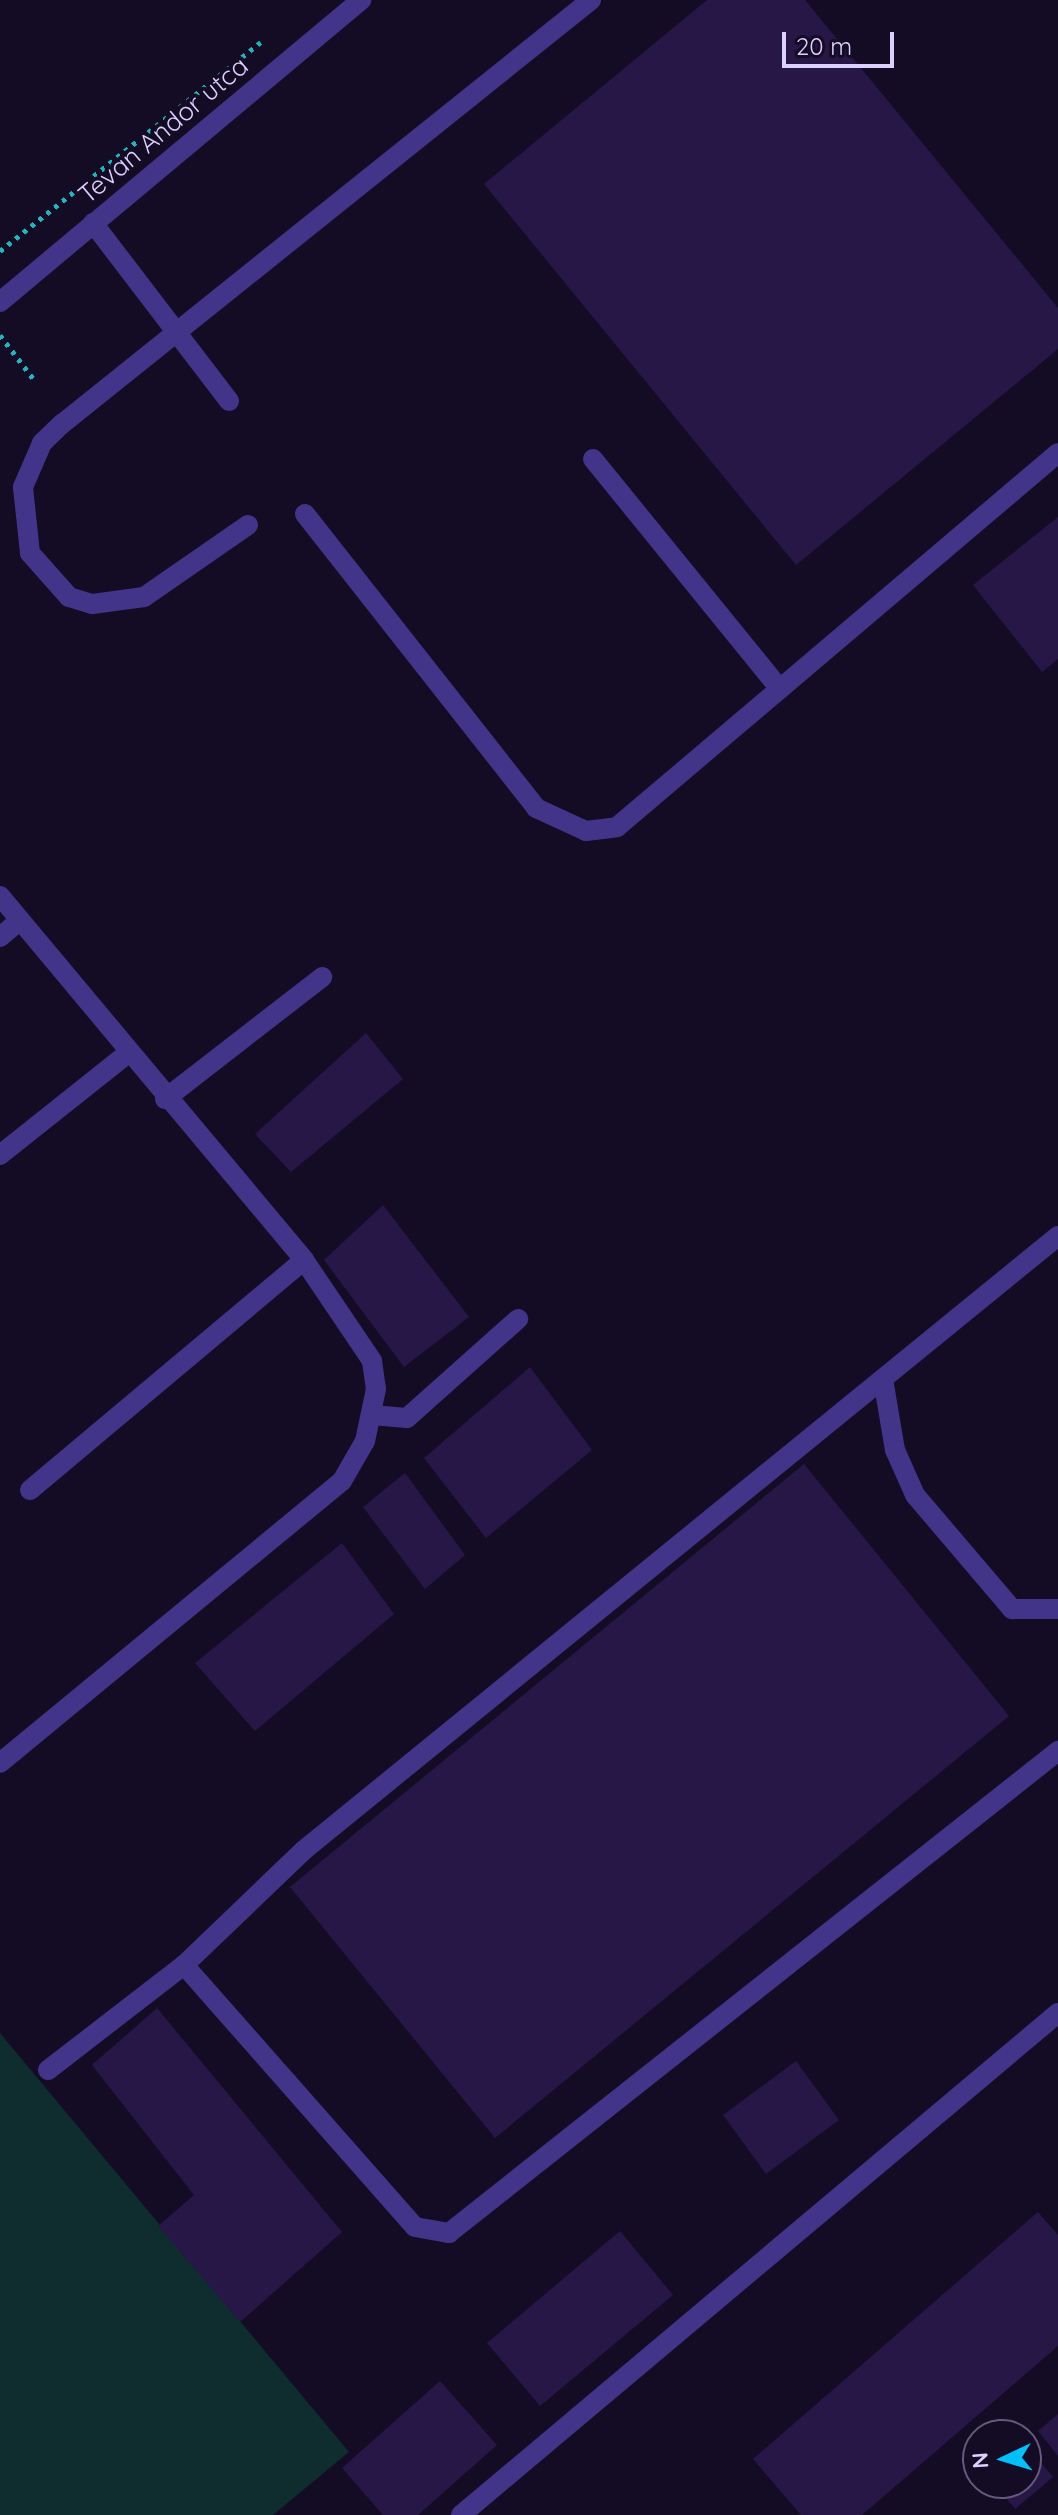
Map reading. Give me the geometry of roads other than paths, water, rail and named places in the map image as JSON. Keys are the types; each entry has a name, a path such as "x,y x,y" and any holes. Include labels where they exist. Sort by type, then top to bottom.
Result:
{"street":[{"name":"Tevan Andor utca","path":"0,302 361,0"},
{"path":"248,525 144,597 114,604 69,597 23,535 23,487 42,443 180,336 591,0"},
{"path":"93,223 229,401"},
{"path":"305,514 536,808 559,822 586,831 617,827 1058,453"},
{"path":"593,459 779,688"},
{"path":"0,896 127,1054 304,1260 372,1361 372,1415 342,1481 0,1763"},
{"path":"0,937 20,920"},
{"path":"165,1099 322,977"},
{"path":"0,1155 127,1054"},
{"path":"48,2070 184,1965 304,1850 1058,1236"},
{"path":"30,1490 304,1260"},
{"path":"372,1415 407,1418 518,1319"},
{"path":"883,1379 895,1450 915,1495 1012,1609 1058,1609"},
{"path":"184,1965 415,2227 449,2233 1058,1751"},
{"path":"461,2515 1058,2013"}]}
